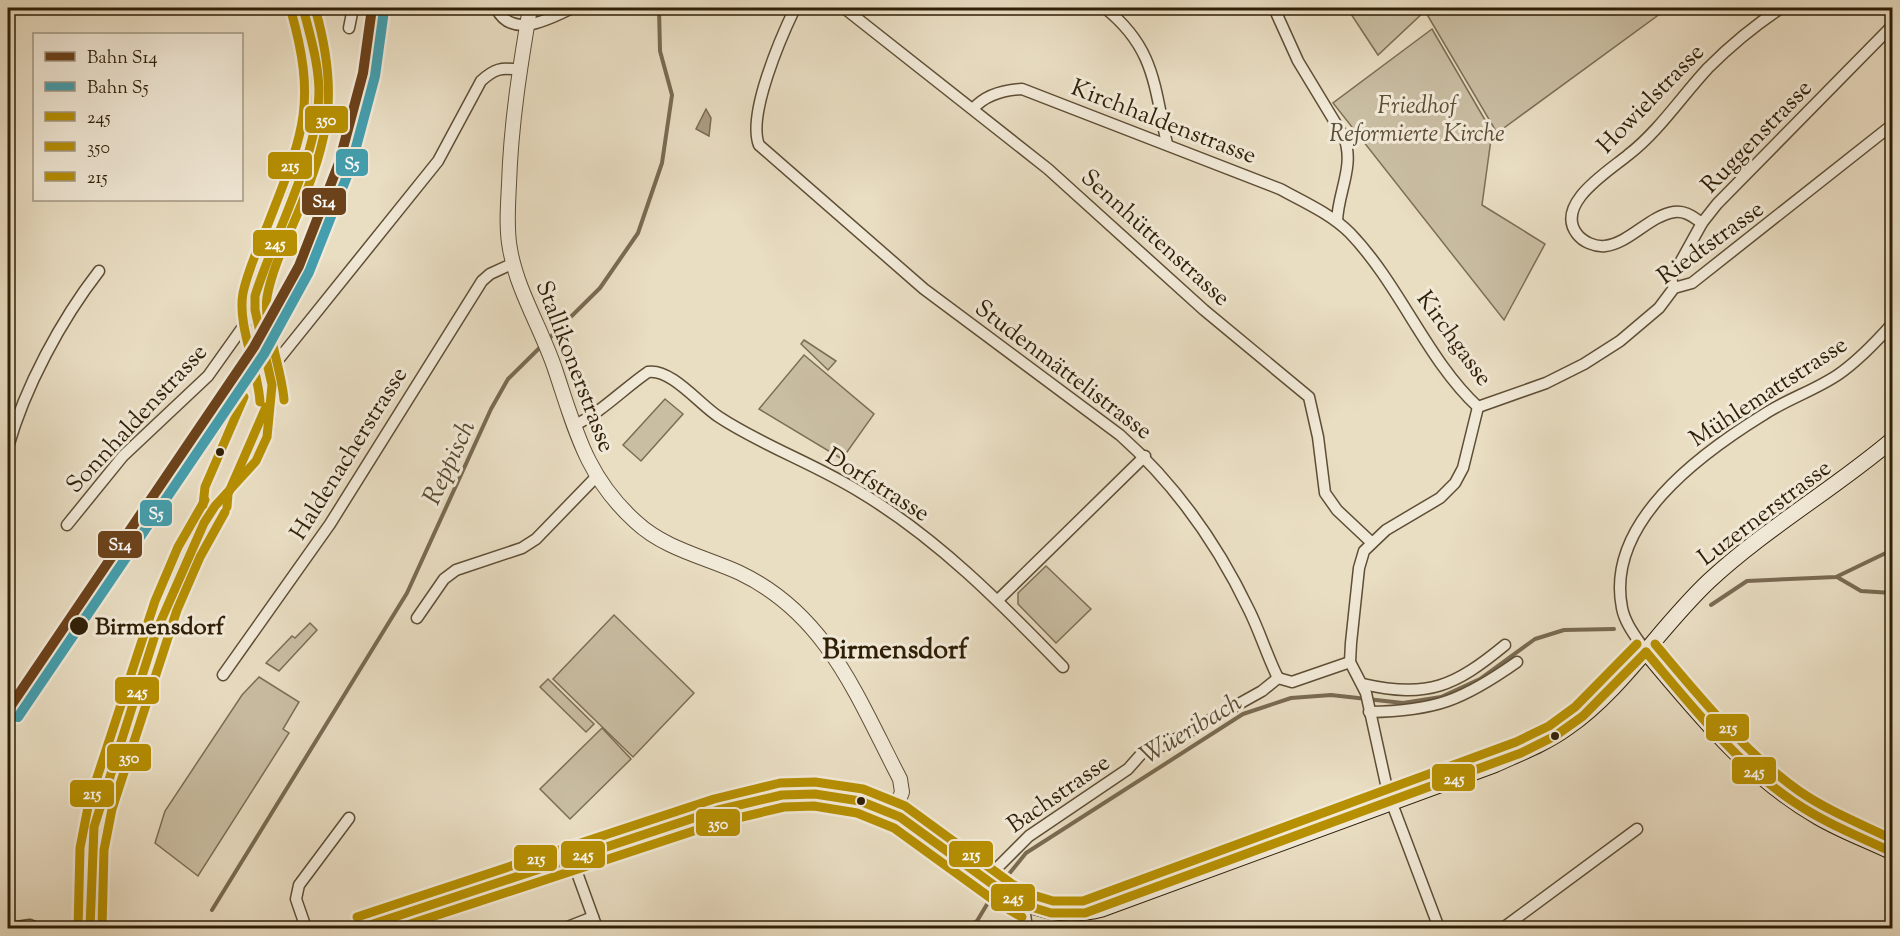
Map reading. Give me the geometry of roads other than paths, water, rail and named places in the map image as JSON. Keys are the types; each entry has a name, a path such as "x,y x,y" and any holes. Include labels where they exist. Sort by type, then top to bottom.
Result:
{"main road":[{"name":"Luzernerstrasse","path":"361,928 718,810 782,795 836,795 894,814 922,831 995,886 1028,906 1060,914 1085,913 1102,909 1494,765 1555,736 1582,716 1646,652 1708,581 1759,538 1862,466 1893,440"},
{"path":"1646,652 1701,716 1785,795 1836,826 1893,852"}],"street":[{"path":"90,928 94,827 166,606 199,532 215,506 256,461 267,437 272,401 270,370 255,310 260,280 312,144 318,110 320,69 312,32 303,8"},
{"path":"349,28 353,8"},
{"path":"496,8 509,22 527,26 543,22 572,8"},
{"name":"Stallikonerstrasse","path":"531,8 511,120 508,221 514,263 553,363 573,426 596,477 614,500 650,533 692,555 757,582 788,602 807,620 841,665 900,779 902,792 894,814"},
{"name":"Studenmättelistrasse","path":"795,8 766,80 757,127 759,145 924,289 1111,428 1145,456 1177,492 1216,548 1250,610 1278,678"},
{"name":"Sennhüttenstrasse","path":"844,8 1065,183 1204,310 1309,397 1318,438 1325,493 1337,510 1371,542"},
{"path":"1105,8 1138,39 1149,62 1167,144"},
{"path":"1274,8 1298,61 1349,149 1349,162 1337,205 1337,221"},
{"name":"Howielstrasse","path":"1702,223 1683,211 1671,212 1619,241 1598,246 1583,240 1575,232 1572,221 1573,207 1582,192 1640,146 1741,35 1781,8"},
{"name":"Ruggenstrasse","path":"1674,288 1671,279 1702,223 1734,185 1893,26"},
{"path":"270,370 438,161 481,81 502,67 519,70"},
{"name":"Kirchhaldenstrasse","path":"973,109 979,102 996,94 1022,89 1281,189 1337,221"},
{"name":"Riedtstrasse","path":"1478,407 1546,383 1584,364 1620,340 1659,308 1674,288 1692,284 1893,125"},
{"name":"Kirchgasse","path":"1337,221 1369,254 1452,380 1478,407 1463,468 1450,490 1371,542"},
{"name":"Haldenacherstrasse","path":"223,675 330,524 482,281 490,274 514,263"},
{"path":"8,447 34,382 73,305 99,271"},
{"name":"Sonnhaldenstrasse","path":"67,525 123,456 208,376 255,310"},
{"name":"Mühlemattstrasse","path":"1646,652 1627,622 1621,597 1621,569 1627,545 1638,525 1689,469 1765,413 1838,375 1868,351 1893,324"},
{"name":"Dorfstrasse","path":"573,426 591,418 648,372 668,375 702,405 735,427 860,491 895,515 998,600 1063,667"},
{"path":"998,600 1145,456"},
{"path":"417,618 444,579 456,570 522,548 536,539 596,477"},
{"path":"1371,542 1364,551 1359,568 1350,662 1364,689 1392,803 1439,928"},
{"path":"1364,689 1415,692 1440,686 1477,668 1505,645"},
{"path":"1278,678 1292,682 1350,662"},
{"path":"1369,708 1403,712 1453,701 1479,689 1517,662"},
{"name":"Bachstrasse","path":"995,886 1029,836 1128,770 1143,752 1167,744 1262,691 1278,678"},
{"path":"306,928 296,899 299,885 349,818"},
{"path":"1503,928 1637,829"},
{"path":"572,859 597,928"},
{"path":"1027,928 1025,914 1028,906"},
{"path":"564,928 593,917"},
{"path":"10,928 30,925 36,928"}],"waterway":[{"name":"Reppisch","path":"212,910 407,593 491,409 508,379 600,288 638,233 662,163 672,95 660,51 659,8"},
{"name":"Wüeribach","path":"1711,605 1747,581 1836,577 1892,550"},
{"path":"1837,577 1861,591 1892,593"},
{"name":"Wüeribach","path":"1000,885 1026,853 1243,714 1291,698 1331,695 1403,703 1441,697 1480,679 1535,639 1564,630 1614,629"},
{"name":"Wüeribach","path":"967,928 977,921 995,891"}],"rail line":[{"name":"S14","path":"8,710 254,347 299,266 339,163 363,73 372,8"},
{"name":"S5","path":"18,717 264,354 309,272 351,166 375,76 384,10"}],"place":[{"name":"Birmensdorf","path":"79,626"}],"district":[{"name":"Birmensdorf","path":"895,649"}],"park label":[{"name":"Friedhof Reformierte Kirche","path":"1417,119"}]}
